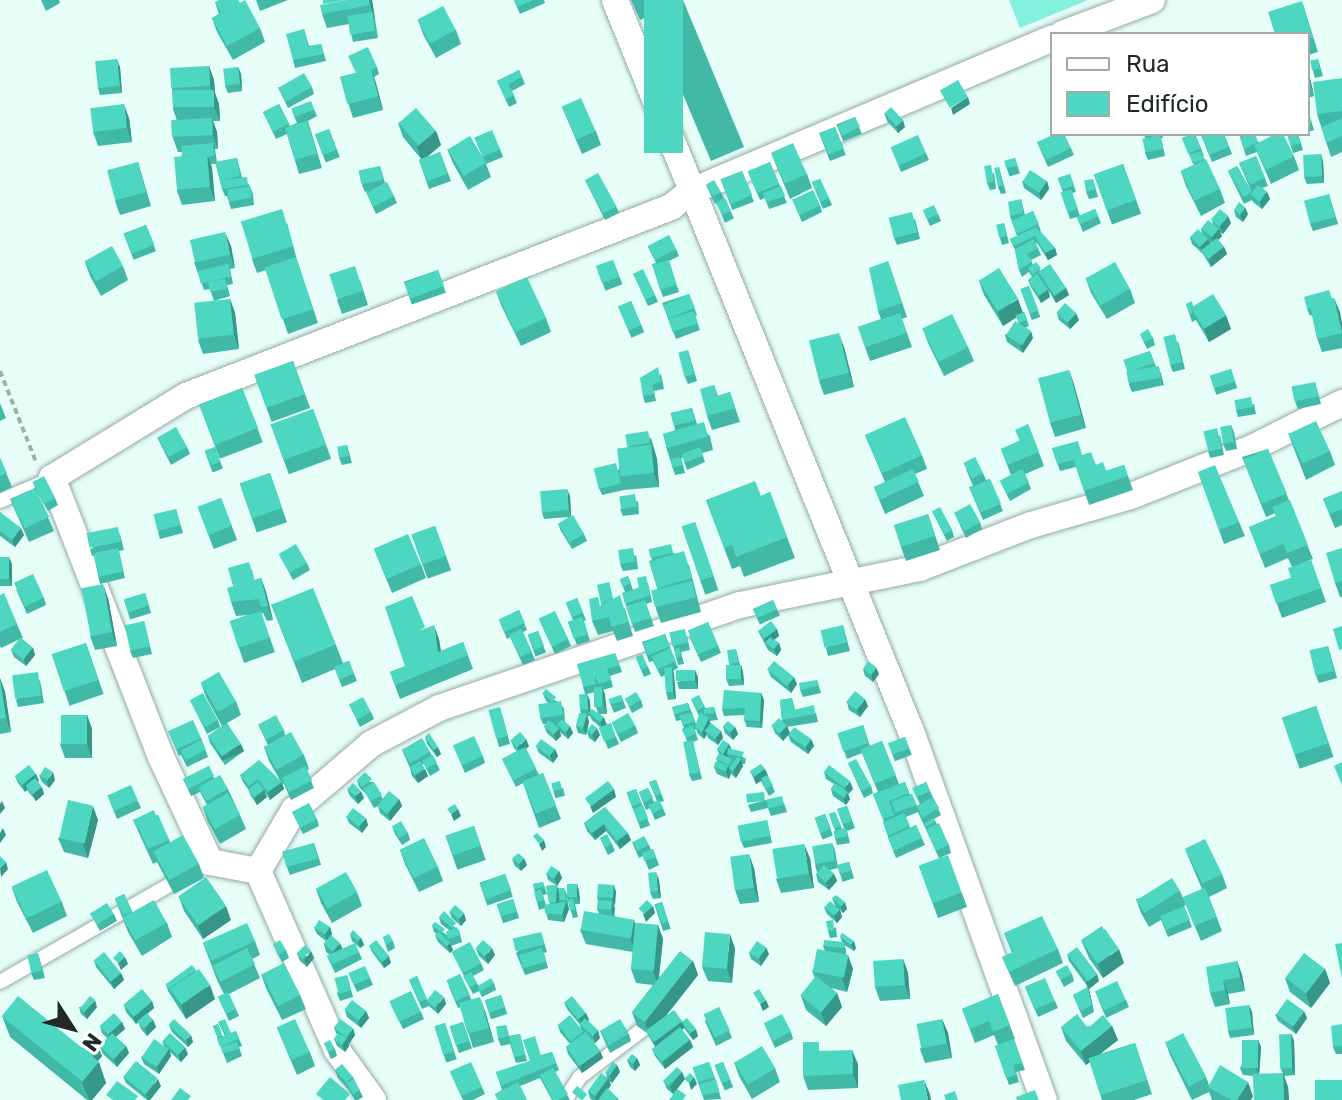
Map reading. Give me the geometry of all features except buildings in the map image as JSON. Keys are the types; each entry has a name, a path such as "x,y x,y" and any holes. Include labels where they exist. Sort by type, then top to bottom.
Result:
{"street":[{"path":"615,0 847,581 912,734 1044,1100"},
{"path":"1067,32 1152,0"},
{"path":"258,871 210,862 161,757 52,478 186,396 671,207 690,192 1050,39"},
{"path":"258,871 294,810 371,744 439,708 740,605 920,568 1031,525 1131,496 1252,448 1342,403"},
{"path":"258,871 337,1050 373,1100"}],"lane":[{"path":"0,501 52,478"},
{"path":"0,982 210,862"},
{"path":"565,1100 580,1077 636,1039 664,1010"}],"path":[{"path":"0,371 33,459 52,478"}],"green space":[{"path":"1009,0 1088,0 1020,28"}]}
